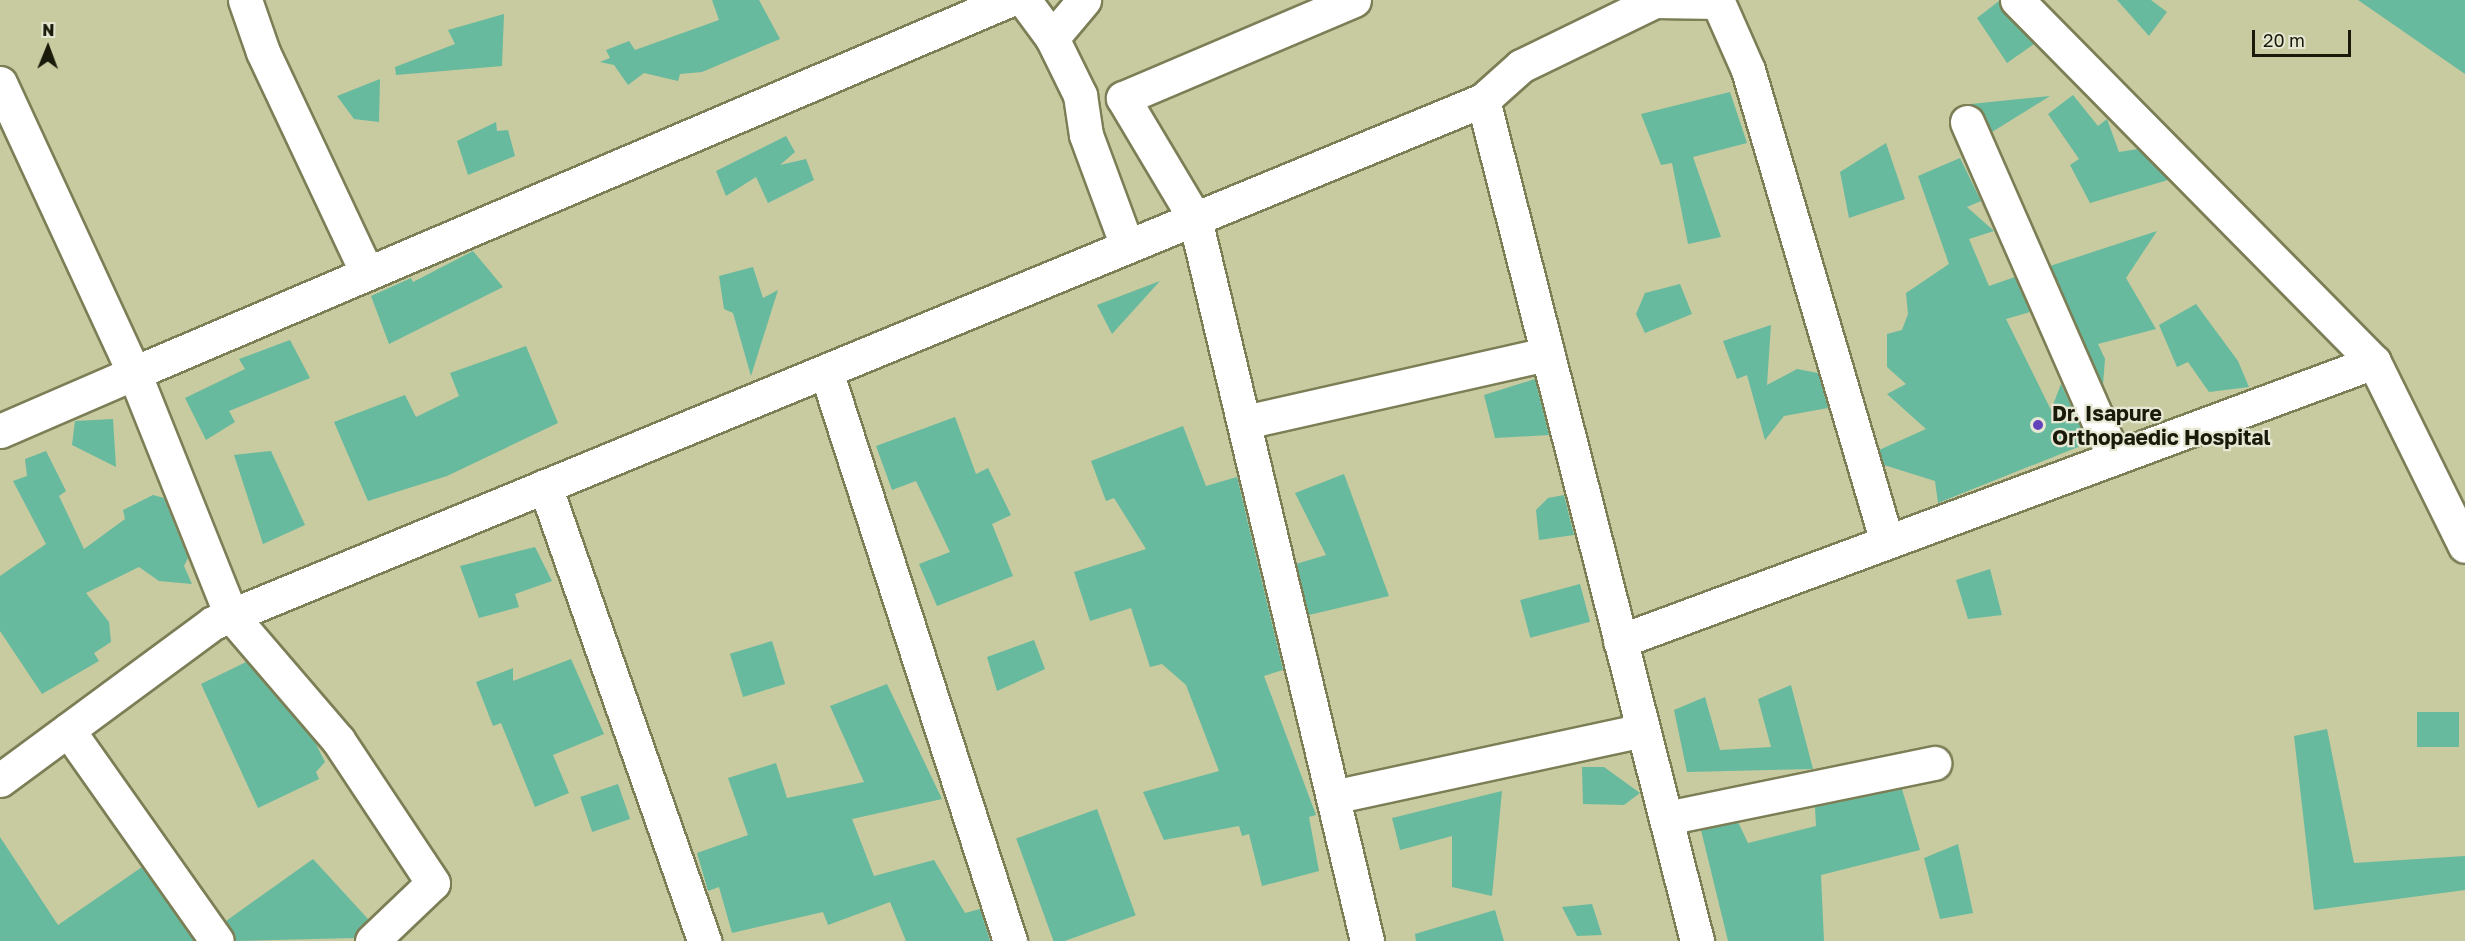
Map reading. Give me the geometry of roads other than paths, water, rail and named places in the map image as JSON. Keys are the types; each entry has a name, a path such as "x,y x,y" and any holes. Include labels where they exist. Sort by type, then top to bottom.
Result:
{"street":[{"path":"245,0 263,52 367,273"},
{"path":"0,431 1009,0"},
{"path":"1024,0 1052,38 1080,95 1086,135 1127,246"},
{"path":"1052,38 1084,0"},
{"path":"1354,0 1124,98 1195,219 1367,941"},
{"path":"2017,0 2374,362 2465,546"},
{"path":"0,780 231,615 1483,100 1521,66 1655,1 1718,2 1748,70 1887,542"},
{"path":"0,83 134,373 231,615 338,741 433,883 372,941"},
{"path":"1483,100 1697,941"},
{"path":"1967,122 2114,457"},
{"path":"1245,422 1547,354"},
{"path":"1620,641 2374,362"},
{"path":"826,371 1010,941"},
{"path":"545,486 704,941"},
{"path":"68,730 217,941"},
{"path":"1333,797 1643,730"},
{"path":"1666,818 1934,763"}],"place":[{"name":"Dr. Isapure Orthopaedic Hospital","path":"2038,425"}]}
